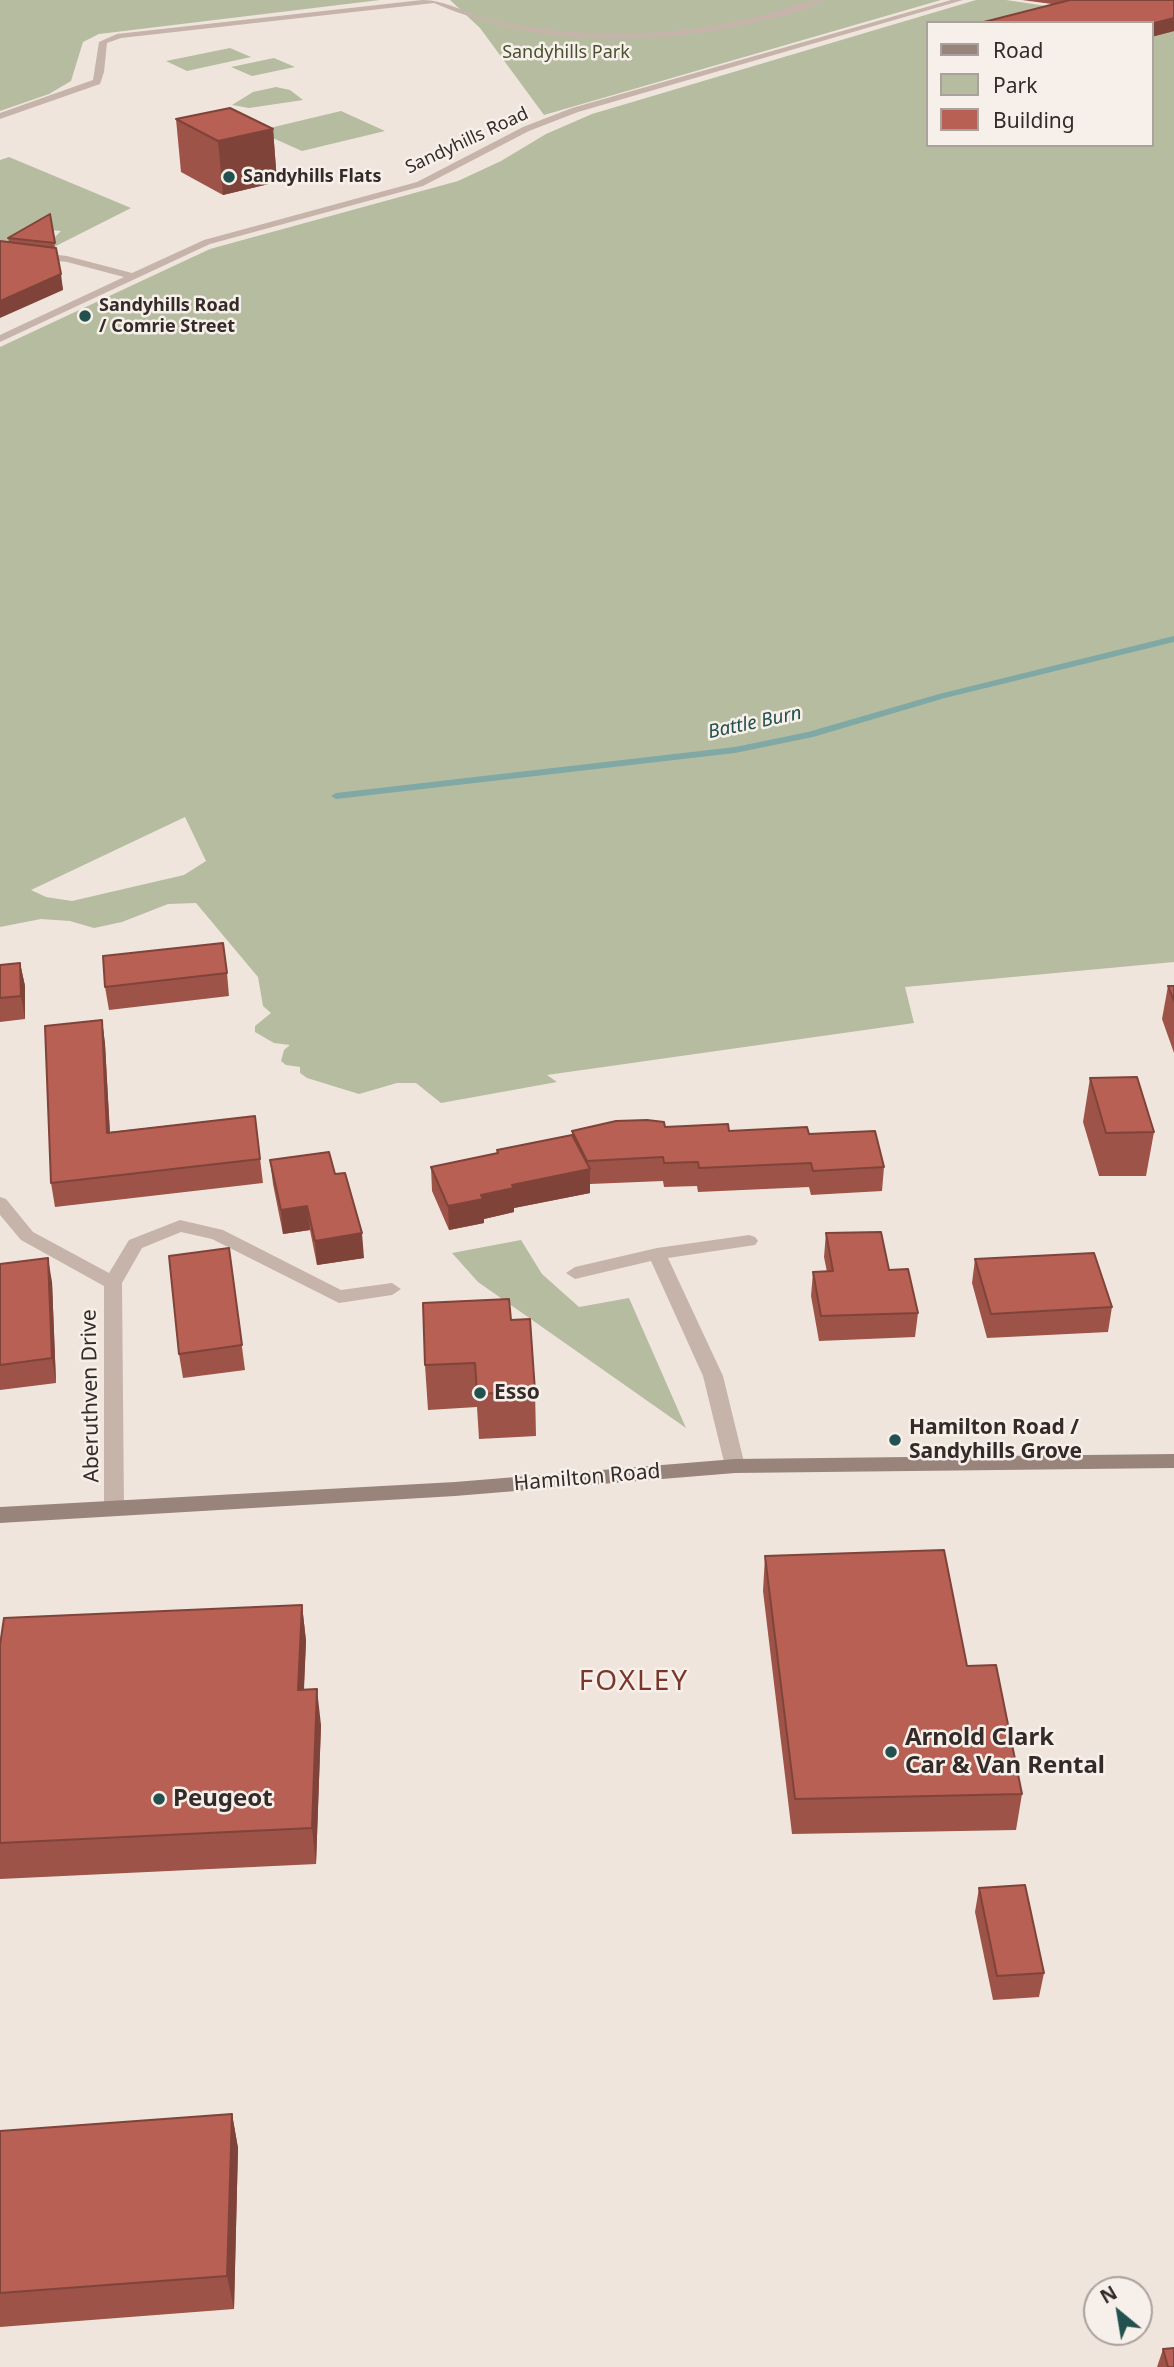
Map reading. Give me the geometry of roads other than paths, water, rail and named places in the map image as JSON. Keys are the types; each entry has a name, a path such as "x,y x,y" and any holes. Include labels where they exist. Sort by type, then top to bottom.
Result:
{"street":[{"path":"0,116 97,82 103,70 100,49 103,42 120,36 434,0 470,17 496,23 587,35 706,30 754,22 820,0"},
{"name":"Sandyhills Road","path":"0,339 220,238 420,184 526,129 575,110 959,0"},
{"path":"0,251 67,259 134,277"},
{"name":"Aberuthven Drive","path":"0,1203 27,1236 113,1283"},
{"name":"Aberuthven Drive","path":"114,1508 113,1283 135,1244 180,1226 217,1234 339,1297 392,1289"},
{"path":"575,1273 657,1254 749,1241"},
{"path":"657,1254 713,1376 735,1466"},
{"name":"Hamilton Road","path":"0,1515 455,1489 735,1466 1174,1461"}],"waterway":[{"name":"Battle Burn","path":"336,796 735,750 810,735 942,696 1174,639"}],"place":[{"name":"Sandyhills Flats","path":"229,177"},
{"name":"Sandyhills Road / Comrie Street","path":"85,316"},
{"name":"Esso","path":"480,1393"},
{"name":"Hamilton Road / Sandyhills Grove","path":"895,1440"},
{"name":"Arnold Clark Car & Van Rental","path":"891,1752"},
{"name":"Peugeot","path":"159,1799"}],"district":[{"name":"FOXLEY","path":"634,1682"}],"park label":[{"name":"Sandyhills Park","path":"566,53"}]}
